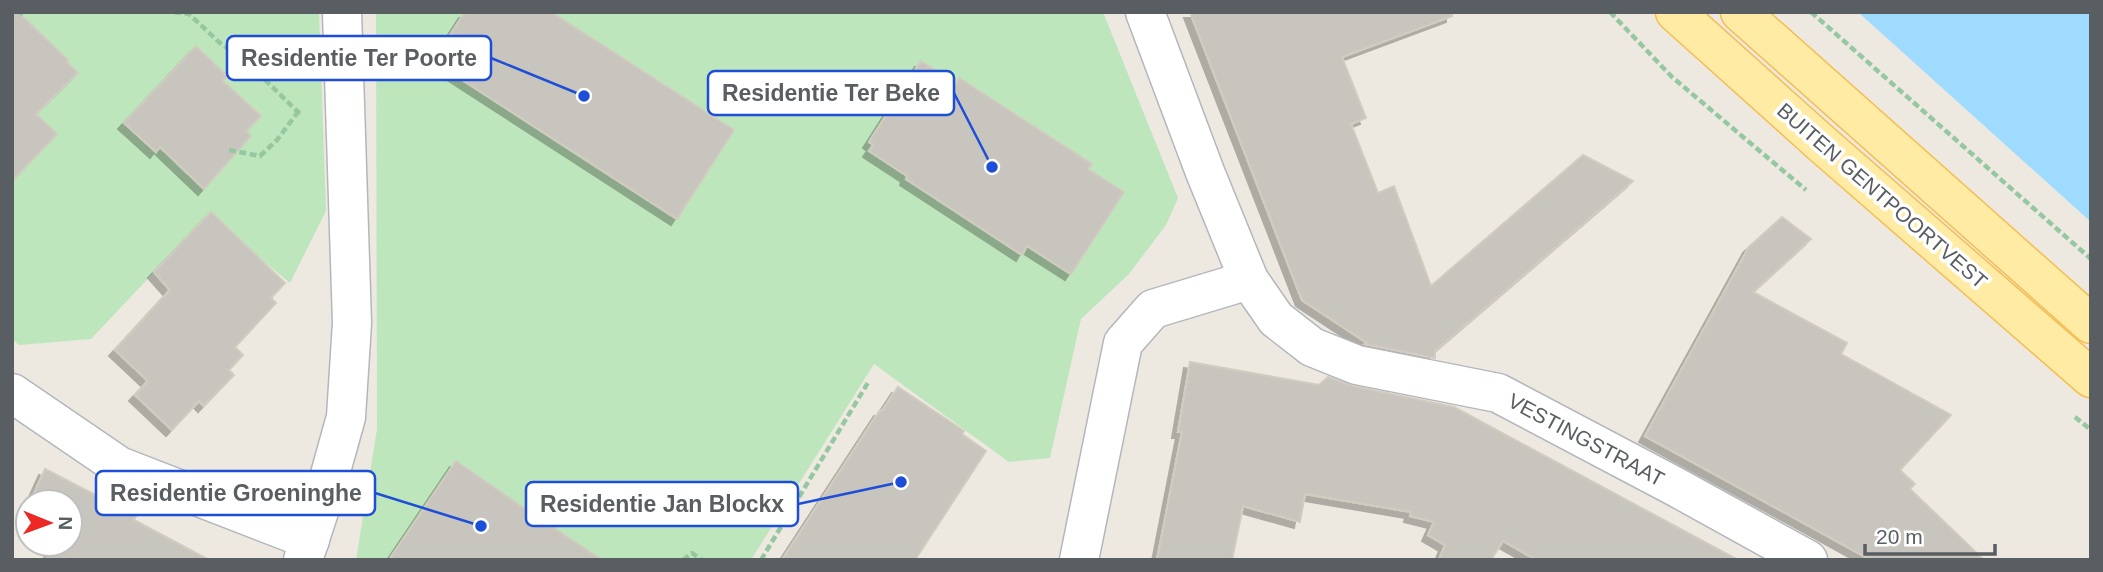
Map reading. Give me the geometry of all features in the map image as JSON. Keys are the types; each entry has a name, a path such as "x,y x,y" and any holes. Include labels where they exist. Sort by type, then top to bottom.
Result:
{"main road":[{"name":"BUITEN GENTPOORTVEST","path":"1675,12 2091,378"},
{"name":"BUITEN GENTPOORTVEST","path":"1740,12 2091,324"}],"street":[{"path":"12,393 119,466 306,550 346,417 352,323 342,12"},
{"name":"VESTINGSTRAAT","path":"1145,12 1249,280 1276,319 1312,347 1357,365 1498,393 1808,560"},
{"path":"1079,560 1123,343 1153,309 1249,280"}],"path":[{"path":"174,12 189,13 220,43 248,63 298,113 345,122"},
{"path":"1811,12 2091,259"},
{"path":"229,150 260,156 277,141 298,113"},
{"path":"761,560 869,381"},
{"path":"683,560 692,553 702,560"}],"green space":[{"path":"12,12 319,12 326,211 290,283 208,215 91,339 19,345 12,339"},
{"path":"376,12 1103,12 1178,198 1166,225 1129,274 1081,319 1050,458 1009,462 874,364 751,560 356,560 377,429"}],"water":[{"path":"1858,12 2091,12 2091,222"}],"building":[{"path":"12,12 18,12 78,73 36,114 57,134 12,181"},
{"path":"465,12 551,12 734,130 677,219 433,61"},
{"path":"1190,12 1452,12 1452,16 1342,57 1366,118 1351,124 1378,193 1394,186 1431,286 1583,155 1633,181 1435,351 1435,358 1365,344 1367,343 1302,300"},
{"path":"196,46 227,76 223,81 261,116 246,131 251,136 204,189 160,147 156,152 124,123"},
{"path":"921,61 956,84 959,78 1092,164 1088,169 1124,192 1071,274 1027,246 1022,255 906,179 907,176 869,151 873,145 869,142"},
{"path":"211,212 285,283 271,298 276,303 235,347 243,355 229,370 234,375 204,406 199,401 172,430 135,395 148,381 115,350 170,290 154,272"},
{"path":"1782,217 1811,239 1753,292 1847,343 1841,354 1951,415 1900,470 1915,484 1910,489 1984,560 1871,560 1645,436 1749,247"},
{"path":"1190,362 1319,385 1328,377 1353,386 1454,407 1738,560 1537,560 1503,541 1491,560 1439,560 1445,545 1428,535 1434,522 1410,516 1411,512 1305,494 1300,522 1243,506 1232,560 1157,560 1182,432 1178,432"},
{"path":"898,387 964,431 962,434 986,451 915,560 782,560 880,410 882,411"},
{"path":"456,461 521,506 602,560 389,560"},
{"path":"45,469 82,488 36,488"},
{"path":"84,489 136,516 134,520 209,560 46,560 84,558"}],"place":[{"name":"Residentie Ter Poorte","path":"584,96"},
{"name":"Residentie Ter Beke","path":"992,167"},
{"name":"Residentie Jan Blockx","path":"901,482"},
{"name":"Residentie Groeninghe","path":"481,526"}]}
